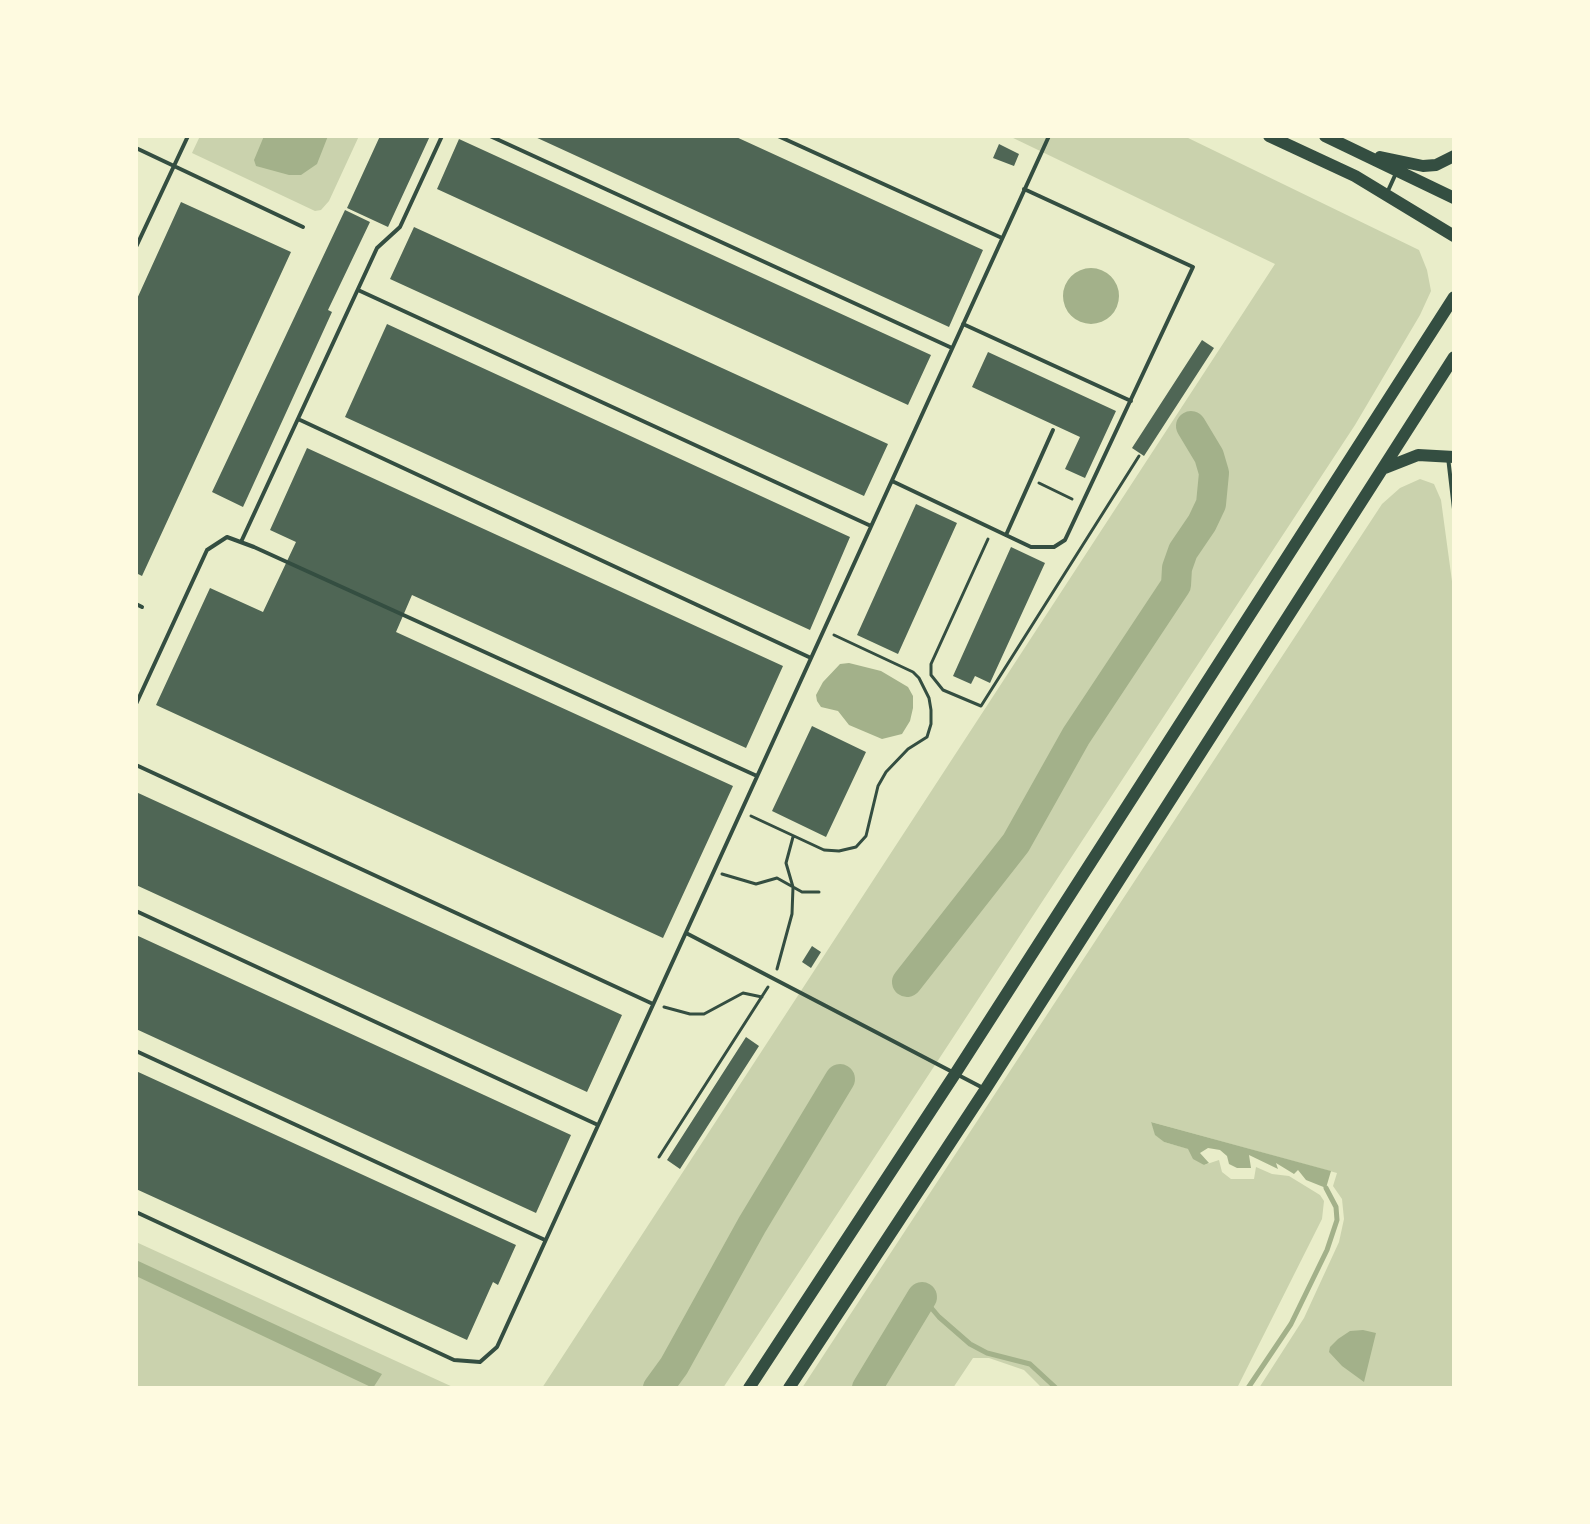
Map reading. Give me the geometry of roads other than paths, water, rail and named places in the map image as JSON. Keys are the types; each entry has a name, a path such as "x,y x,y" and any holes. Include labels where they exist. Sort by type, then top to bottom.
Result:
{"main road":[{"path":"1269,136 1355,176 1454,236"},
{"path":"1325,136 1454,198"},
{"path":"1360,152 1423,166 1436,165 1454,156"},
{"path":"749,1388 955,1074 1454,297"},
{"path":"789,1388 985,1090 1454,357"},
{"path":"1385,468 1418,455 1451,456"}],"lane":[{"path":"136,247 188,136"},
{"path":"241,542 377,248 400,227 442,136"},
{"path":"490,136 952,348"},
{"path":"778,136 1002,238"},
{"path":"136,1212 454,1360 480,1362 497,1347 1049,136"},
{"path":"136,148 303,227"},
{"path":"1386,195 1398,170"},
{"path":"892,481 1031,547 1054,547 1065,540 1193,267 1024,189"},
{"path":"358,290 871,526"},
{"path":"963,324 1131,401"},
{"path":"298,419 811,658"},
{"path":"1006,535 1053,430"},
{"path":"1451,456 1454,509"},
{"path":"136,704 207,550 227,537 757,776"},
{"path":"136,765 653,1004"},
{"path":"136,911 598,1125"},
{"path":"686,933 985,1090"},
{"path":"136,1051 545,1240"}],"waterway":[{"path":"907,982 1016,843 1076,736 1176,585 1177,568 1183,551 1211,504 1214,473 1209,456 1191,426"},
{"path":"658,1388 674,1366 752,1225 840,1079"},
{"path":"1248,1388 1291,1324 1327,1250 1337,1220 1336,1207 1326,1188"},
{"path":"922,1297 970,1344 987,1353 1030,1364 1056,1388"},
{"path":"867,1388 922,1297"}]}
